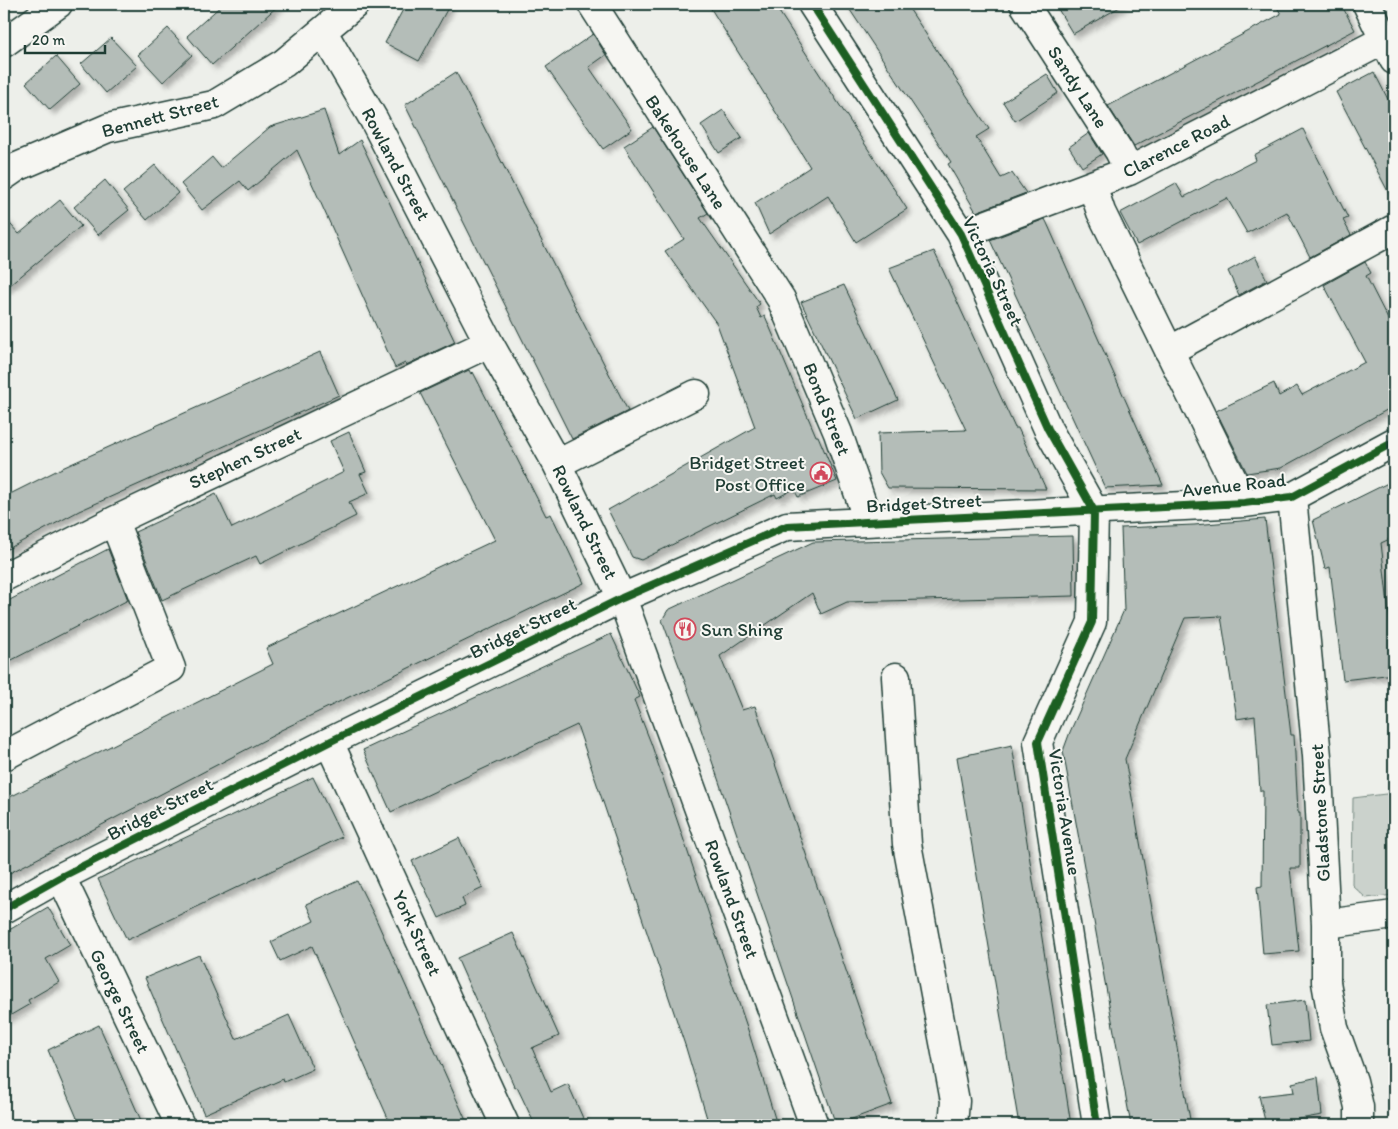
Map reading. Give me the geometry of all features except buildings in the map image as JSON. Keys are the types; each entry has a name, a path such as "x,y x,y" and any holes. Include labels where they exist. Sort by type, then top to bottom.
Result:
{"street":[{"path":"4,43 58,4"},
{"name":"Bennett Street","path":"4,176 17,168 108,128 214,105 284,63 355,4"},
{"name":"Bakehouse Lane","path":"592,4 780,299"},
{"name":"Victoria Street","path":"812,4 960,234 1048,429 1094,512"},
{"name":"Sandy Lane","path":"1024,4 1120,151 1129,171"},
{"path":"1367,4 1389,50"},
{"name":"Rowland Street","path":"323,32 374,120 489,343 557,464 622,598 814,1125"},
{"name":"Clarence Road","path":"960,234 1129,171 1389,50"},
{"path":"1092,186 1101,212 1244,503"},
{"path":"1169,351 1394,229"},
{"name":"Bond Street","path":"780,299 838,433 868,521"},
{"name":"Stephen Street","path":"4,577 114,521 489,343"},
{"path":"557,464 696,394"},
{"name":"Avenue Road","path":"1094,512 1244,503 1292,497 1394,442"},
{"name":"Gladstone Street","path":"1292,497 1317,756 1326,924 1326,982 1334,1028 1353,1081 1359,1107 1359,1125"},
{"name":"Bridget Street","path":"4,909 61,877 622,598 787,526 1094,512"},
{"name":"Victoria Avenue","path":"1094,512 1092,622 1038,742 1097,1125"},
{"path":"4,756 171,668 114,521"},
{"path":"896,677 907,844 955,1101 953,1125"},
{"name":"York Street","path":"330,742 505,1125"},
{"name":"George Street","path":"61,877 180,1125"},
{"path":"1326,924 1394,915"}],"shaded area":[{"path":"1394,793 1394,895 1366,898 1352,885 1353,798"}],"cycle path":[{"path":"812,4 961,234 1048,429 1094,511"},
{"path":"4,909 61,877 329,742 622,598 787,526 1244,503 1292,497 1394,442"},
{"path":"1094,511 1092,622 1038,742 1097,1125"}],"place":[{"name":"Bridget Street Post Office","path":"821,473"},
{"name":"Sun Shing","path":"685,629"}]}
